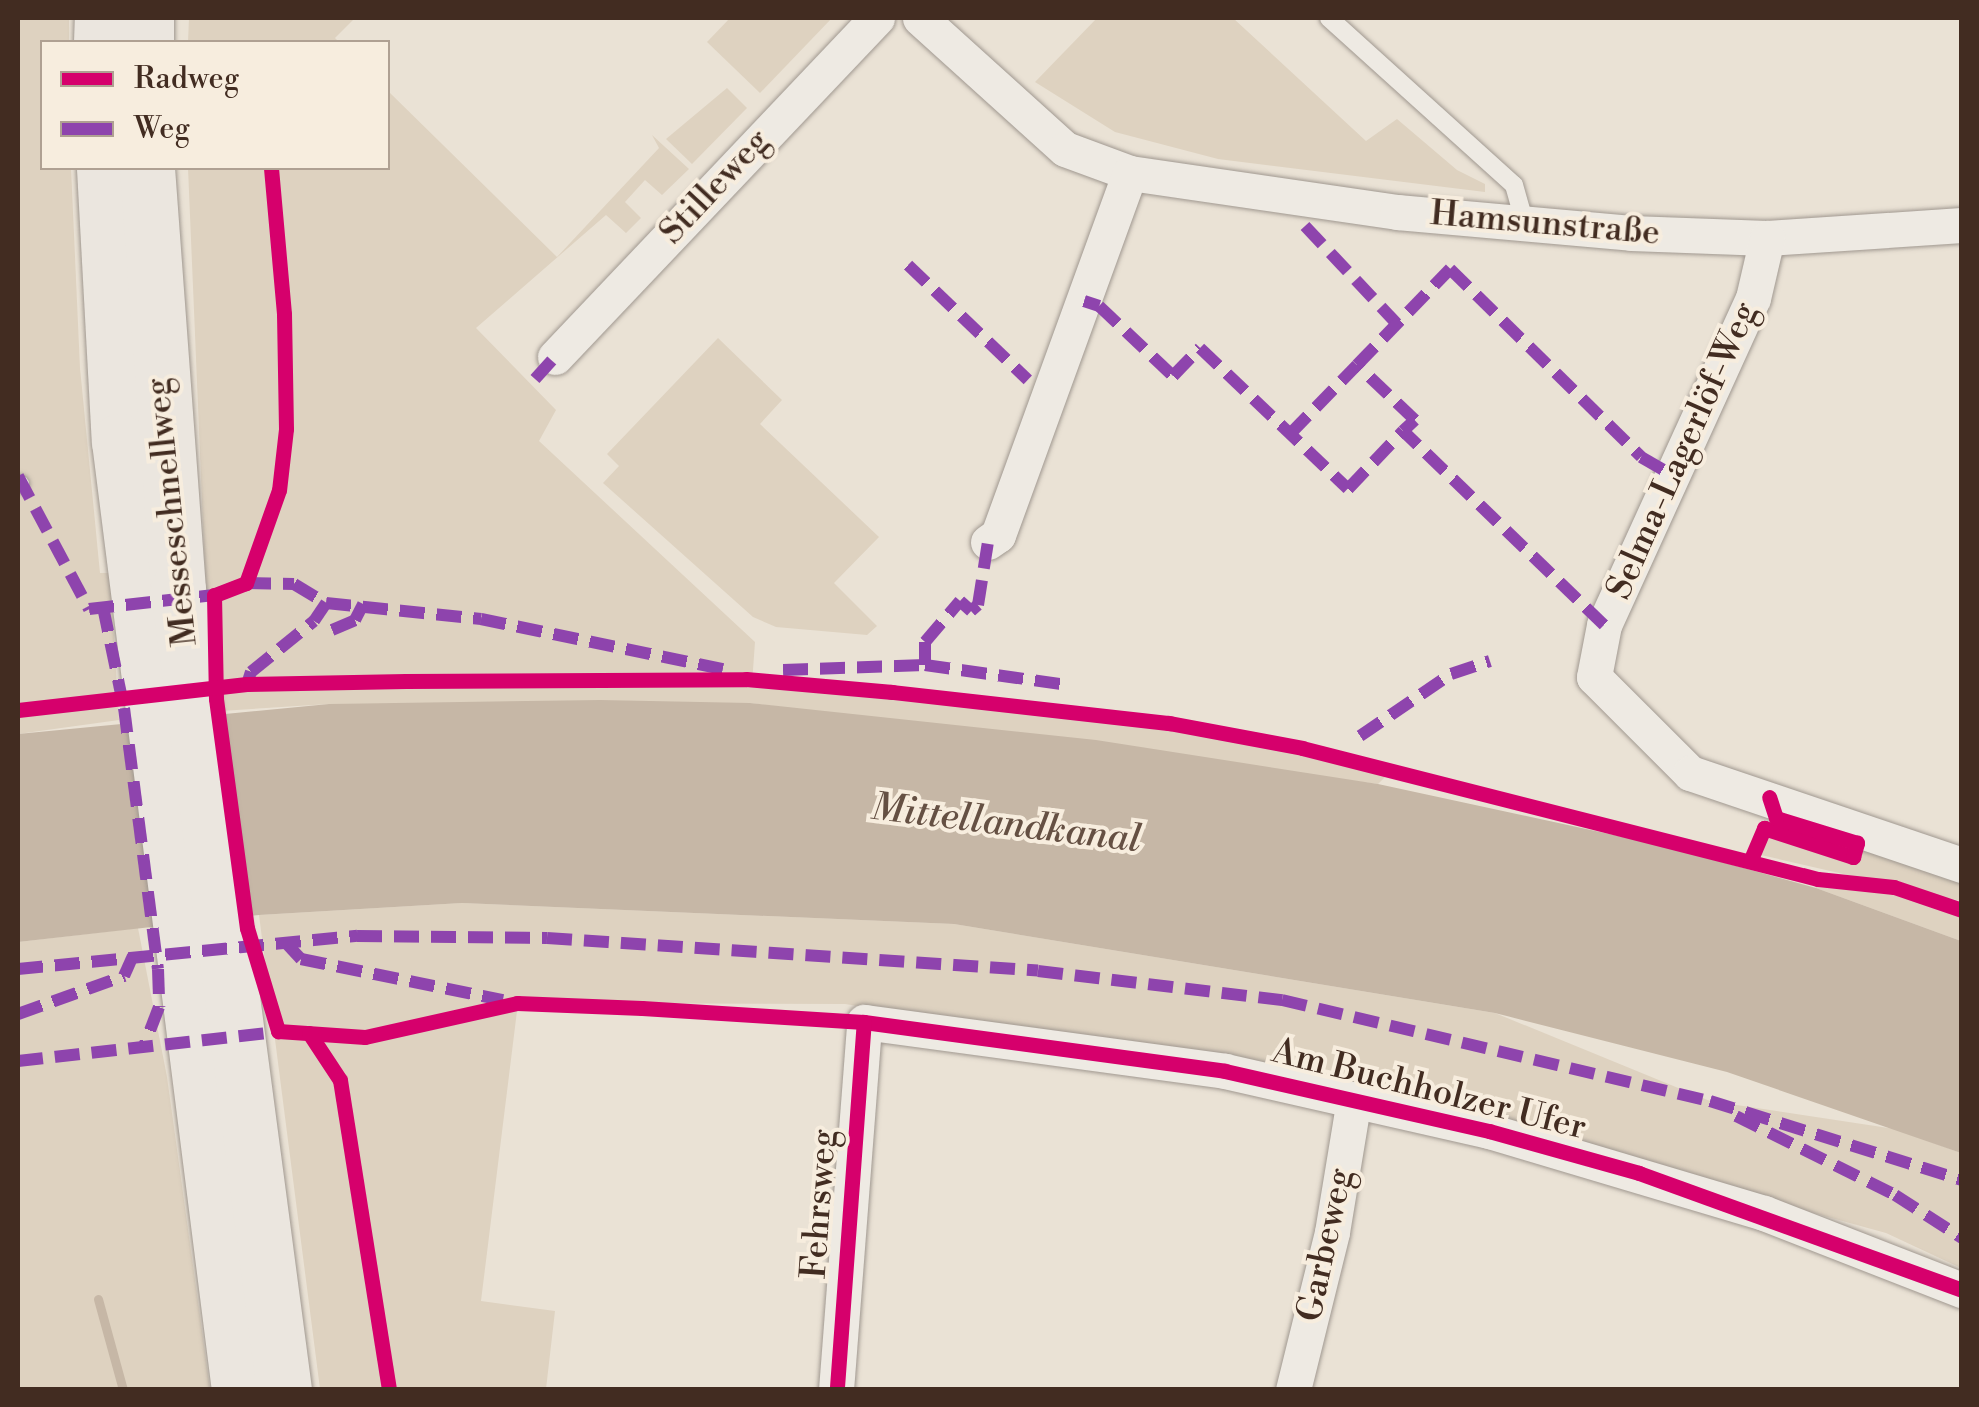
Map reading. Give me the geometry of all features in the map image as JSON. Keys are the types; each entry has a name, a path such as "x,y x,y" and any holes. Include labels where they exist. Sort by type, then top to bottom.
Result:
{"highway":[{"name":"Messeschnellweg","path":"104,170 114,367 158,591 218,1048 284,1390"},
{"name":"Messeschnellweg","path":"147,170 158,591"},
{"name":"Messeschnellweg","path":"218,1048 239,1390"}],"street":[{"name":"Stilleweg","path":"555,358 877,18"},
{"name":"Hamsunstraße","path":"920,18 1065,149 1130,174 1526,225 1767,238 1962,224"},
{"path":"988,542 998,534 1130,174"},
{"name":"Selma-Lagerlöf-Weg","path":"1767,238 1754,298 1604,624 1593,662 1599,686 1682,769 1962,865"},
{"name":"Am Buchholzer Ufer","path":"864,1022 1224,1072 1354,1099 1657,1179 1962,1290"},
{"name":"Fehrsweg","path":"841,1389 864,1022"},
{"name":"Garbeweg","path":"1293,1390 1332,1232 1354,1099"}],"lane":[{"path":"1329,18 1514,185 1526,225"}],"shaded area":[{"path":"18,18 69,18 69,40 40,40 40,170 71,170 80,368 100,573 110,573 119,720 18,734"},
{"path":"189,18 355,18 337,40 188,40"},
{"path":"730,18 832,18 760,93 707,42"},
{"path":"1097,18 1233,18 1366,141 1397,119 1457,170 1485,184 1485,192 1218,159 1115,132 1035,82"},
{"path":"727,88 747,108 692,164 666,139"},
{"path":"390,93 557,257 659,148 652,135 689,169 662,195 645,180 625,202 641,218 626,233 606,215 476,328 556,410 539,441 755,642 752,684 1147,724 1334,758 1387,775 1378,784 750,703 329,704 221,711 206,596 188,170 390,170"},
{"path":"718,338 782,400 760,424 879,537 834,583 877,626 867,635 776,627 753,617 603,483 619,466 607,454"},
{"path":"1768,834 1858,863 1866,842 1961,876 1961,901 1761,855"},
{"path":"1817,881 1893,892 1961,916 1961,941 1816,888"},
{"path":"462,903 954,924 1495,1013 1710,1101 1895,1129 1961,1153 1961,1268 1886,1233 1358,1087 845,1004 518,1003 481,1301 555,1311 546,1389 320,1389 259,915"},
{"path":"138,928 167,1077 210,1389 18,1389 18,942"}],"water":[{"name":"Mittellandkanal","path":"600,700 750,703 1096,740 1378,784 1660,845 1816,888 1961,941 1961,1153 1727,1072 1495,1013 954,924 462,903 259,915 18,942 18,734 329,704"}],"waterway":[{"path":"98,1299 123,1390"}],"marked path":[{"path":"1305,226 1397,324"},
{"path":"908,265 1028,380"},
{"path":"1604,625 1403,431 1415,420 1357,365 1450,269 1641,457 1675,477"},
{"path":"1084,301 1099,306 1173,376 1200,348 1348,489 1403,431"},
{"path":"535,379 555,357"},
{"path":"1290,434 1357,365"},
{"path":"18,476 89,609 214,595 246,583 294,584 326,603 481,619 723,669"},
{"path":"925,665 925,642 960,601 971,611 978,605 988,542"},
{"path":"247,684 251,672 314,621 326,603"},
{"path":"332,630 355,620 363,604"},
{"path":"103,607 124,708 158,969 159,1007 145,1044"},
{"path":"1360,736 1451,674 1490,661"},
{"path":"783,670 925,665 1067,685"},
{"path":"18,969 357,936 547,938 1038,971 1282,1000 1710,1101 1962,1180"},
{"path":"286,943 301,959 503,1000"},
{"path":"18,1014 124,976 133,956"},
{"path":"18,1061 285,1031"},
{"path":"1736,1116 1895,1195 1962,1238"}],"cycle path":[{"path":"271,170 284,314 286,429 279,490 246,583 214,595 216,699 247,928 278,1031 365,1037 517,1003 642,1008 864,1022 1225,1071 1489,1131 1639,1173 1962,1290"},
{"path":"18,710 247,684 746,679 892,692 1169,723 1302,748 1818,879 1894,887 1962,910"},
{"path":"1751,859 1764,828 1853,857 1857,843 1776,818 1769,797"},
{"path":"837,1387 864,1022"},
{"path":"309,1033 340,1080 389,1390"}]}
